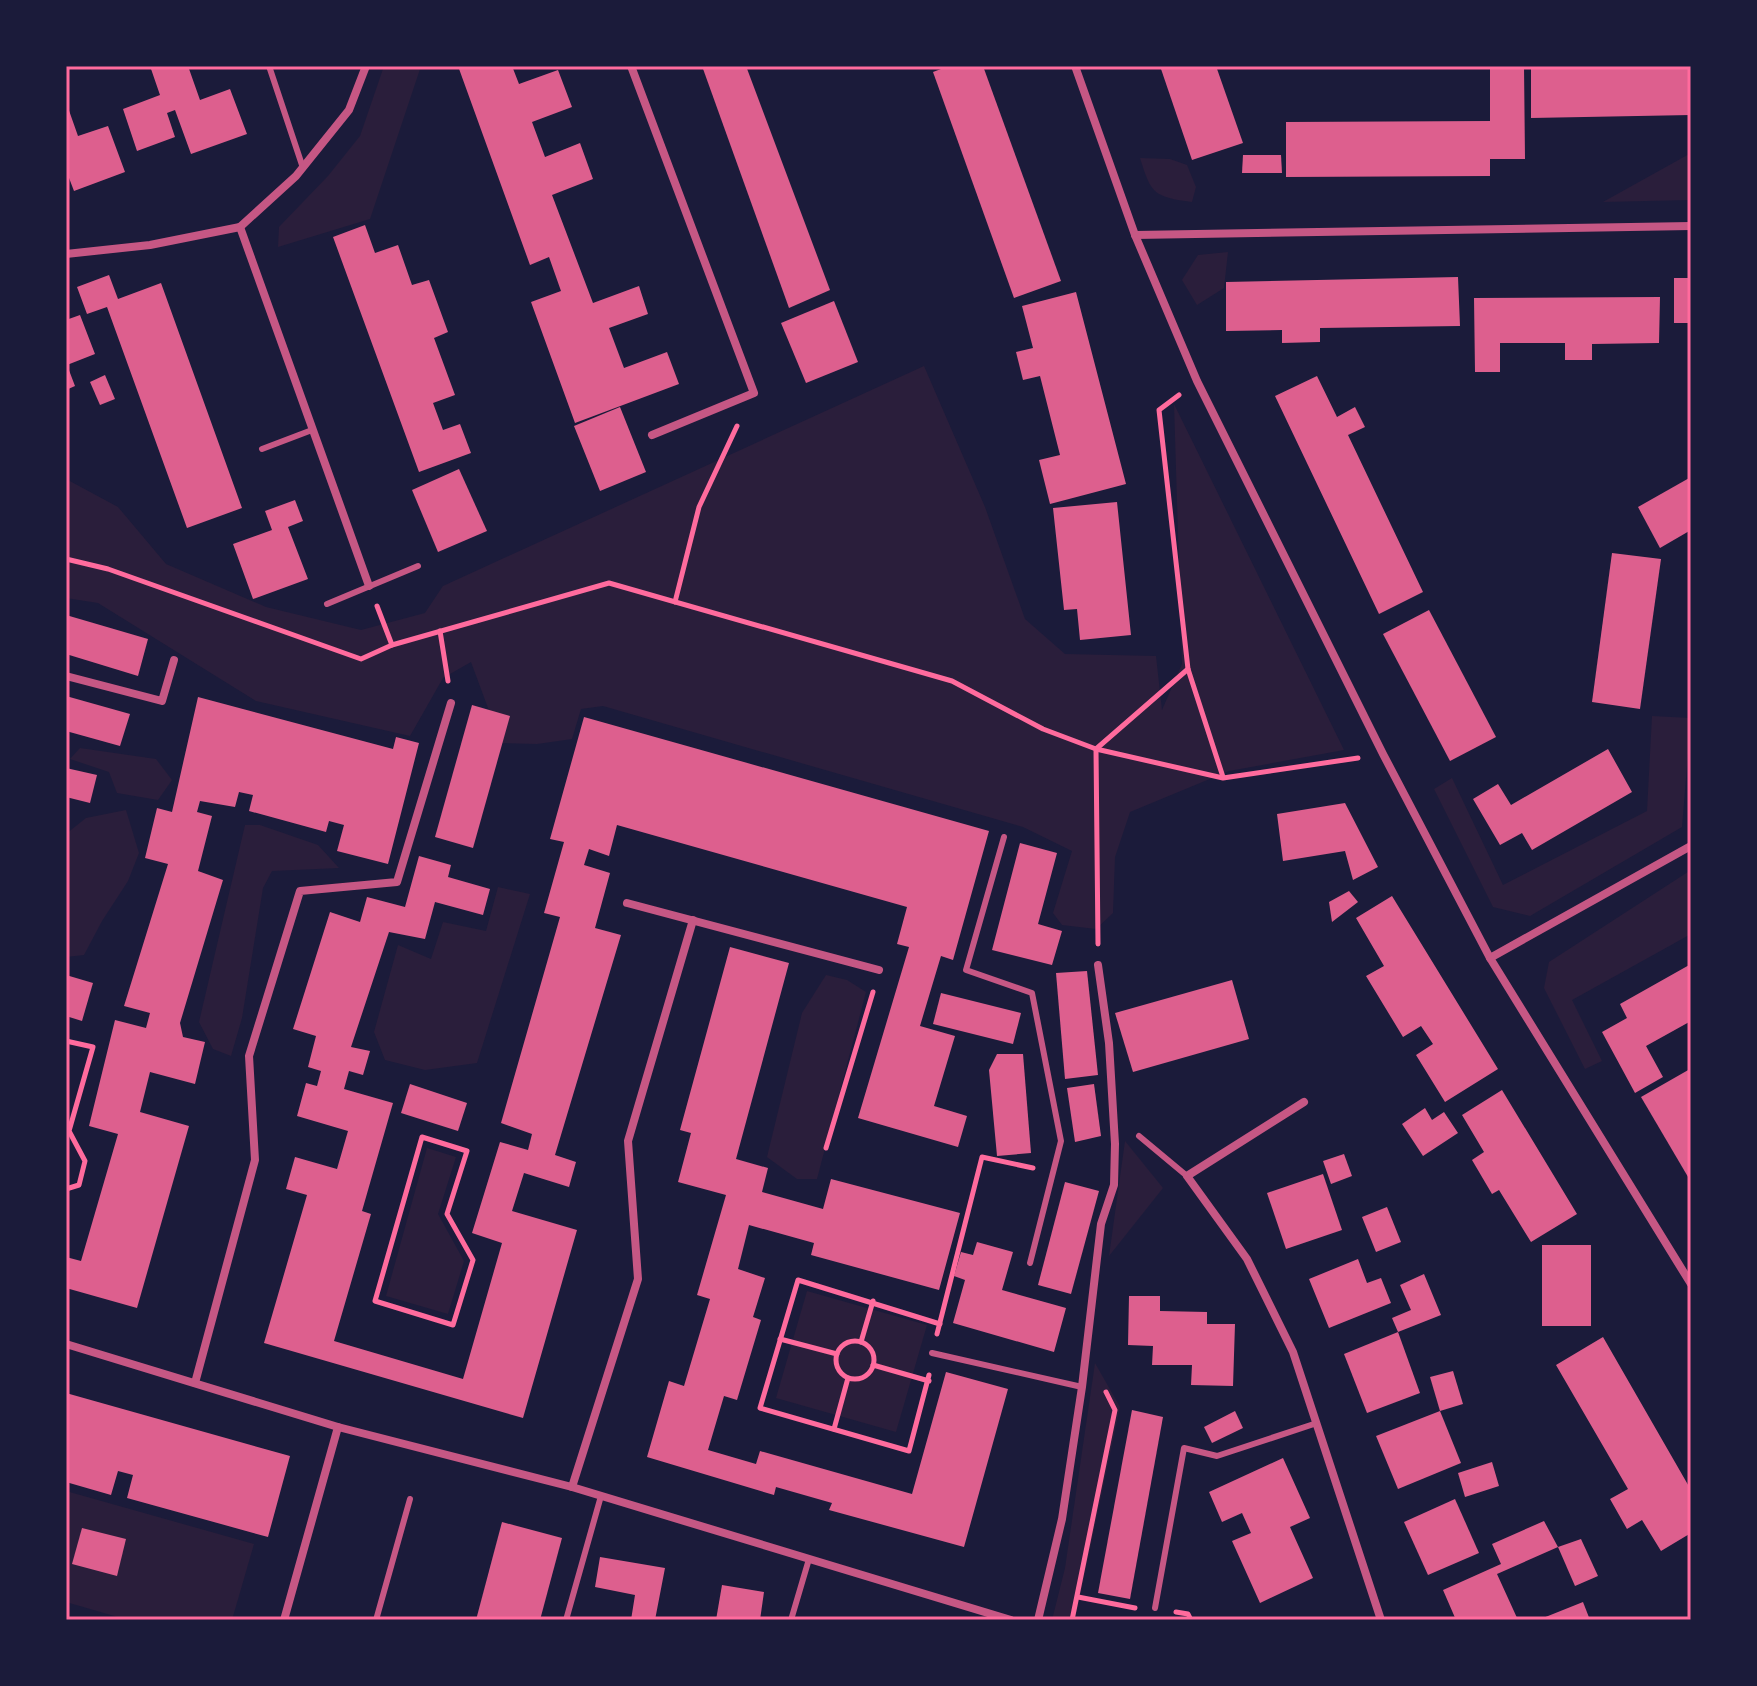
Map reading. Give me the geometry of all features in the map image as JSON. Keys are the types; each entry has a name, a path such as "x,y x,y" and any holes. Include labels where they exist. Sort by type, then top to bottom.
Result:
{"street":[{"path":"66,254 150,245 240,227 303,168 349,110 366,66"},
{"path":"631,66 754,393 652,435"},
{"path":"1075,66 1135,235 1197,381 1383,754 1490,958 1691,1284"},
{"path":"1135,235 1691,226"},
{"path":"240,227 369,586"},
{"path":"66,676 162,701 174,660"},
{"path":"195,1383 255,1160 249,1056 300,891 397,882 451,703"},
{"path":"1490,958 1690,848 1691,837"},
{"path":"627,903 879,970"},
{"path":"572,1487 638,1279 628,1141 693,920"},
{"path":"1038,1620 1062,1519 1082,1387 1101,1224 1114,1185 1115,1144 1109,1043 1098,965"},
{"path":"1304,1102 1187,1176 1247,1259 1293,1352 1381,1620"},
{"path":"66,1344 338,1427 572,1487 1011,1620"},
{"path":"284,1620 338,1427"}],"lane":[{"path":"269,66 303,168"},
{"path":"262,449 312,430"},
{"path":"327,604 418,566"},
{"path":"1004,837 966,970 1032,993 1061,1141 1030,1263"},
{"path":"1139,1136 1187,1176"},
{"path":"932,1353 1082,1387"},
{"path":"1155,1608 1184,1448 1217,1456 1317,1423"},
{"path":"566,1620 601,1496"},
{"path":"376,1620 410,1499"},
{"path":"791,1620 809,1559"}],"path":[{"path":"1197,381 1159,410 1188,669 1223,778"},
{"path":"675,602 699,507 754,393"},
{"path":"66,559 108,569 361,659 392,645 609,583 952,681 1043,729 1096,749 1223,778 1383,754"},
{"path":"369,586 392,645"},
{"path":"440,631 451,703"},
{"path":"1098,965 1096,749 1188,669"},
{"path":"826,1148 879,970"},
{"path":"66,1041 93,1047 69,1131 85,1161 79,1185 66,1189"},
{"path":"422,1137 467,1151 447,1214 473,1260 453,1325 375,1301 422,1137"},
{"path":"940,1324 798,1280 760,1408 909,1451 929,1381 932,1353 940,1324 982,1157 1053,1173"},
{"path":"861,1342 873,1301"},
{"path":"780,1339 837,1354"},
{"path":"861,1342 871,1350 873,1365 861,1379 848,1378 838,1368 837,1354 848,1343 861,1342"},
{"path":"1072,1620 1115,1410 1086,1354"},
{"path":"873,1365 929,1381"},
{"path":"834,1429 848,1378"},
{"path":"1077,1597 1137,1608 1155,1608"}],"shaded area":[{"path":"384,66 421,66 370,219 278,247 279,227 328,176 360,136"},
{"path":"1691,153 1691,200 1603,202"},
{"path":"1140,158 1170,159 1187,165 1196,187 1192,202 1156,192 1147,179"},
{"path":"1228,252 1224,288 1197,305 1182,280 1198,255"},
{"path":"924,366 985,507 1025,619 1065,654 1156,656 1162,710 1182,664 1174,404 1344,750 1229,771 1130,812 1115,857 1113,913 1096,929 1062,925 1053,913 1072,851 1023,827 603,706 581,709 572,739 537,744 501,743 471,662 443,678 410,736 256,701 98,603 66,598 66,479 118,507 166,564 266,607 361,630 425,613 443,586"},
{"path":"1652,716 1691,718 1682,827 1530,916 1493,907 1434,789 1452,778 1503,885 1647,811"},
{"path":"80,748 156,759 172,780 158,800 117,793 109,772 70,759"},
{"path":"126,810 139,853 128,881 84,955 66,957 66,834 86,818"},
{"path":"245,825 260,825 318,845 339,868 272,871 263,888 242,1018 231,1056 213,1049 199,1022"},
{"path":"1691,870 1691,934 1572,1000 1602,1061 1585,1069 1544,988 1549,962"},
{"path":"498,887 530,894 477,1063 425,1070 385,1060 374,1032 398,945 431,959 443,922 486,931"},
{"path":"826,975 847,980 866,992 817,1179 797,1179 767,1157 802,1013"},
{"path":"1125,1141 1163,1188 1109,1256"},
{"path":"427,1148 456,1157 438,1214 464,1261 448,1314 386,1296"},
{"path":"807,1291 927,1325 896,1432 776,1398"},
{"path":"1095,1363 1120,1407 1075,1620 1052,1620 1065,1568"},
{"path":"66,1491 254,1544 232,1620 128,1620 66,1602"}],"building":[{"path":"150,66 188,66 200,100 230,89 247,134 191,154 175,110 167,113 175,137 137,151 123,109 160,95"},
{"path":"458,66 512,66 519,84 558,70 572,107 532,122 545,157 580,143 593,179 552,195 593,303 639,286 648,314 609,328 624,368 667,352 679,384 575,423 531,302 561,291 549,257 530,265"},
{"path":"702,66 746,66 830,290 789,308"},
{"path":"949,66 983,66 1061,281 1014,298 933,72"},
{"path":"1160,66 1216,66 1243,143 1192,160"},
{"path":"1490,66 1524,66 1525,159 1490,159 1490,176 1286,177 1286,122 1490,121"},
{"path":"1531,66 1691,66 1691,115 1531,118"},
{"path":"66,102 78,136 108,126 125,172 74,191 66,170"},
{"path":"1243,155 1281,155 1282,173 1242,173"},
{"path":"365,225 375,253 398,245 412,285 429,280 448,332 434,338 455,395 433,403 443,430 460,424 471,453 419,472 333,237"},
{"path":"109,275 118,299 161,283 242,508 187,528 107,307 87,314 77,287"},
{"path":"1458,277 1460,326 1320,328 1320,342 1282,343 1282,330 1226,331 1226,282"},
{"path":"1674,278 1691,278 1691,323 1674,323"},
{"path":"1076,292 1126,484 1050,504 1039,460 1060,455 1040,376 1023,380 1016,352 1033,348 1022,306"},
{"path":"1660,297 1659,343 1592,344 1592,360 1565,360 1565,343 1500,343 1500,372 1475,372 1474,298"},
{"path":"834,301 858,362 806,383 781,323"},
{"path":"80,315 95,354 67,365 75,386 66,390 66,320"},
{"path":"105,375 115,399 100,405 90,382"},
{"path":"1317,376 1337,417 1355,407 1365,427 1348,435 1423,592 1379,614 1275,396"},
{"path":"620,407 646,472 600,491 574,426"},
{"path":"459,469 487,531 438,552 412,490"},
{"path":"1691,477 1691,530 1660,548 1638,507"},
{"path":"295,500 303,521 288,527 308,579 253,599 233,544 272,530 265,511"},
{"path":"1117,502 1131,635 1080,640 1077,609 1064,610 1053,508"},
{"path":"1612,553 1661,559 1640,709 1592,702"},
{"path":"1429,610 1496,737 1450,761 1383,634"},
{"path":"66,615 148,639 138,676 66,654"},
{"path":"66,696 130,714 120,746 66,731"},
{"path":"198,697 393,749 396,737 419,743 388,864 337,851 344,825 329,821 326,832 249,811 253,795 239,792 235,807 200,801 197,812 212,816 198,871 223,880 180,1023 183,1037 205,1042 195,1084 150,1072 140,1112 189,1126 137,1308 66,1288 66,1257 81,1261 118,1134 89,1126 115,1020 146,1028 150,1013 124,1006 168,864 145,858 157,808 172,812"},
{"path":"472,705 510,716 473,848 435,837"},
{"path":"584,717 989,831 953,960 941,956 920,1026 955,1036 934,1106 967,1116 958,1147 858,1118 909,947 897,944 907,907 617,825 609,856 589,849 584,865 610,873 595,928 621,935 555,1155 576,1162 569,1187 524,1173 512,1211 577,1230 523,1418 264,1343 307,1195 286,1189 295,1157 337,1169 348,1131 297,1116 306,1083 317,1086 321,1071 308,1067 316,1036 293,1029 330,912 360,922 367,897 405,907 419,856 451,865 448,877 490,889 483,915 435,902 425,939 389,932 351,1047 370,1051 363,1075 349,1071 344,1089 393,1103 362,1211 371,1214 334,1341 463,1379 502,1243 472,1233 500,1142 528,1150 532,1134 501,1123 560,917 544,913 564,842 550,839"},
{"path":"1608,749 1632,792 1532,850 1522,833 1500,845 1473,799 1498,784 1511,805"},
{"path":"66,768 97,775 90,803 66,797"},
{"path":"1345,803 1378,867 1353,880 1345,851 1283,861 1277,814"},
{"path":"1020,843 1057,853 1038,924 1062,931 1052,965 992,950"},
{"path":"1349,891 1358,902 1332,922 1329,902"},
{"path":"1392,896 1498,1069 1445,1102 1416,1055 1433,1044 1421,1026 1403,1037 1366,976 1384,966 1356,918"},
{"path":"730,947 789,963 736,1159 768,1168 762,1192 823,1209 831,1179 960,1213 939,1290 811,1255 814,1243 749,1225 738,1269 765,1278 753,1317 761,1320 737,1400 724,1396 708,1450 756,1464 760,1451 912,1494 946,1372 1008,1389 964,1547 829,1510 832,1503 776,1487 774,1495 647,1457 669,1381 684,1386 710,1299 697,1295 726,1195 678,1182 691,1133 680,1130"},
{"path":"1691,964 1691,1021 1646,1046 1663,1077 1635,1093 1602,1032 1627,1018 1620,1004"},
{"path":"1087,971 1098,1075 1065,1079 1056,973"},
{"path":"66,975 93,983 82,1021 66,1016"},
{"path":"1232,980 1249,1039 1133,1072 1115,1013"},
{"path":"941,993 1021,1013 1013,1044 933,1024"},
{"path":"997,1054 1023,1054 1031,1153 997,1156 989,1070"},
{"path":"1691,1071 1691,1182 1641,1097"},
{"path":"410,1084 467,1103 458,1131 401,1113"},
{"path":"1094,1084 1101,1136 1075,1142 1067,1088"},
{"path":"1502,1090 1577,1214 1531,1242 1499,1190 1492,1194 1472,1160 1484,1152 1462,1115"},
{"path":"1425,1108 1432,1120 1444,1112 1458,1133 1423,1156 1402,1124"},
{"path":"1344,1154 1352,1176 1331,1184 1323,1161"},
{"path":"1323,1174 1342,1230 1286,1249 1267,1193"},
{"path":"1065,1182 1099,1191 1071,1294 1038,1285"},
{"path":"1387,1207 1401,1242 1376,1252 1362,1217"},
{"path":"977,1242 1013,1252 1002,1290 1066,1308 1054,1352 953,1323 965,1280 954,1276 961,1252 973,1255"},
{"path":"1542,1245 1591,1245 1591,1326 1542,1326"},
{"path":"1358,1259 1367,1283 1381,1278 1391,1303 1329,1328 1309,1279"},
{"path":"1424,1274 1441,1315 1398,1332 1392,1318 1411,1310 1400,1285"},
{"path":"1129,1296 1160,1296 1160,1311 1207,1312 1207,1324 1235,1324 1233,1386 1191,1385 1192,1365 1152,1365 1153,1346 1128,1345"},
{"path":"1398,1332 1420,1393 1367,1413 1344,1354"},
{"path":"1603,1337 1691,1490 1691,1533 1661,1551 1642,1520 1627,1529 1610,1499 1628,1489 1556,1365"},
{"path":"1453,1371 1463,1404 1440,1411 1430,1377"},
{"path":"66,1393 290,1456 268,1537 127,1498 133,1475 118,1471 111,1495 66,1482"},
{"path":"1132,1410 1163,1417 1130,1599 1098,1593"},
{"path":"1235,1411 1243,1428 1212,1443 1204,1427"},
{"path":"1440,1411 1461,1463 1398,1489 1376,1436"},
{"path":"1283,1458 1310,1518 1290,1527 1313,1578 1260,1603 1232,1541 1251,1533 1242,1513 1222,1522 1209,1492"},
{"path":"1492,1462 1499,1486 1465,1497 1458,1473"},
{"path":"1455,1499 1479,1553 1428,1575 1404,1522"},
{"path":"1544,1521 1558,1547 1497,1574 1518,1620 1456,1620 1443,1590 1501,1564 1492,1544"},
{"path":"502,1522 562,1538 540,1620 476,1620"},
{"path":"82,1528 126,1539 117,1576 72,1564"},
{"path":"1581,1539 1598,1576 1575,1586 1558,1547"},
{"path":"600,1557 665,1568 655,1620 631,1620 635,1595 595,1587"},
{"path":"722,1585 764,1592 760,1620 716,1620"},
{"path":"1583,1602 1590,1620 1538,1620"}]}
